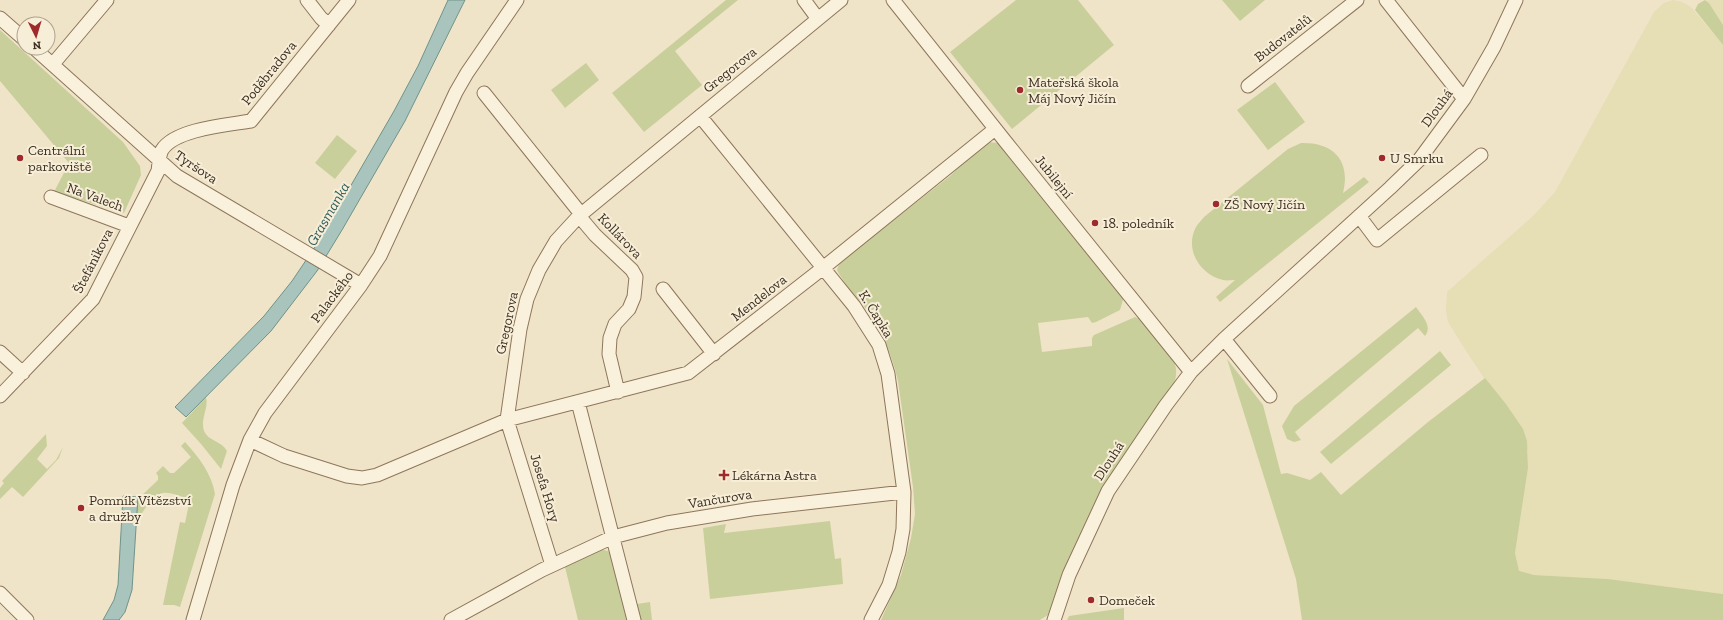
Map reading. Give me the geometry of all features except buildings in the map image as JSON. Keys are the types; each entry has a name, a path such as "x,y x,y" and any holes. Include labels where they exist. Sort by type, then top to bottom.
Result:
{"street":[{"path":"53,64 107,0"},
{"path":"307,0 321,18 329,25"},
{"name":"Poděbradova","path":"159,161 161,150 182,134 251,121 349,0"},
{"name":"Palackého","path":"193,620 233,484 250,440 266,413 361,286 380,256 399,219 460,86 489,40 517,0"},
{"path":"804,0 818,19"},
{"name":"Gregorova","path":"507,420 520,329 527,299 538,270 556,241 580,215 841,0"},
{"name":"Jubilejní","path":"893,0 1191,372"},
{"name":"Budovatelů","path":"1248,86 1357,0"},
{"path":"1386,0 1464,98"},
{"name":"Dlouhá","path":"1054,620 1069,574 1108,491 1150,428 1191,372 1224,339 1419,160 1464,98 1494,47 1516,0"},
{"path":"0,18 16,32"},
{"name":"Tyršova","path":"44,56 177,176 323,261 361,286"},
{"name":"Kollárova","path":"484,94 596,236 632,270 636,277 634,296 629,309 615,324 610,338 609,354 618,392"},
{"name":"K. Čapka","path":"700,116 854,306 879,345 888,374 904,492 903,529 899,552 889,585 871,620"},
{"name":"Mendelova","path":"507,420 688,374 823,268 995,129"},
{"path":"1359,216 1377,240 1481,155"},
{"name":"Štefánikova","path":"0,396 93,299 158,171 159,161"},
{"name":"Na Valech","path":"51,197 129,226"},
{"path":"663,290 714,354"},
{"path":"1224,339 1270,396"},
{"path":"0,352 23,373"},
{"path":"578,402 634,620"},
{"path":"250,440 284,456 347,476 362,478 377,475 507,420"},
{"name":"Josefa Hory","path":"507,420 552,565"},
{"name":"Vančurova","path":"451,620 552,565 613,537 667,523 752,510 904,492"},
{"path":"0,593 27,620"}],"shaded area":[{"path":"1673,0 1682,2 1691,7 1723,45 1723,594 1608,579 1534,575 1519,572 1515,553 1528,468 1528,451 1506,404 1488,384 1468,354 1448,322 1446,311 1447,292 1533,216 1555,192 1654,12 1664,3"},
{"path":"1706,0 1723,0 1723,25 1709,3"}],"green space":[{"path":"726,0 738,0 675,51 702,85 644,132 612,93"},
{"name":"Mateřská škola Máj Nový Jičín","path":"1016,0 1078,0 1114,45 1012,129 950,52"},
{"path":"1222,0 1265,0 1240,21"},
{"path":"1705,0 1709,3 1723,25 1723,45 1695,10 1698,4"},
{"path":"0,30 16,45 16,56 29,56 123,142 140,166 141,175 124,213 54,192 69,163 0,81"},
{"path":"586,63 599,80 565,108 551,90"},
{"path":"1275,82 1305,122 1268,150 1237,110"},
{"path":"337,135 357,151 335,179 315,163"},
{"path":"988,142 998,143 1003,147 1122,294 1123,300 1120,310 1096,322 1092,323 1088,317 1038,323 1042,352 1092,346 1092,338 1094,335 1135,317 1151,330 1173,360 1176,367 1175,381 1123,458 1083,528 1048,615 1040,620 881,620 901,575 911,538 915,514 913,487 898,381 890,353 882,335 867,310 837,270 839,264 844,259 950,176 982,145"},
{"path":"1301,143 1323,146 1331,150 1337,156 1342,163 1344,172 1345,182 1343,193 1364,177 1369,182 1220,302 1216,297 1235,280 1225,280 1215,277 1207,273 1201,267 1196,260 1192,244 1196,227 1204,217 1288,149"},
{"path":"1416,307 1426,321 1428,329 1425,336 1418,328 1295,432 1301,440 1294,442 1287,439 1282,426 1294,406"},
{"path":"1440,351 1451,365 1331,464 1320,452"},
{"path":"1227,359 1263,405 1281,474 1287,473 1310,480 1321,472 1341,495 1428,422 1485,378 1506,404 1523,429 1527,441 1528,468 1515,553 1519,571 1534,575 1608,579 1723,594 1723,620 1302,620 1296,579"},
{"path":"206,397 207,401 203,422 204,431 209,437 222,445 227,451 221,469 182,423"},
{"path":"46,434 47,446 37,459 47,469 56,460 63,447 59,458 23,497 12,487 0,499 0,488 4,483 2,481"},
{"path":"185,442 195,453 208,472 215,494 180,607 174,605 163,605 180,522 185,523 190,499 169,493 159,494 147,505 136,523 138,497 140,497 158,480 156,473 163,466 170,473 174,473 191,457 181,446"},
{"path":"830,521 835,559 841,558 843,584 710,599 703,528 726,524 724,533"},
{"path":"601,549 611,552 628,620 578,620 565,567"},
{"path":"650,602 652,620 641,620 637,604"},
{"path":"1124,608 1124,620 1067,620 1069,616"}],"water":[{"path":"448,0 465,0 405,121 317,271 271,331 186,417 175,407 264,316 292,281 317,244 394,111 418,66"},
{"path":"123,496 138,497 132,590 125,612 119,620 103,620 114,600 118,585"}],"place":[{"name":"Mateřská škola Máj Nový Jičín","path":"1020,90"},
{"name":"Centrální parkoviště","path":"20,158"},
{"name":"U Smrku","path":"1382,158"},
{"name":"ZŠ Nový Jičín","path":"1216,204"},
{"name":"18. poledník","path":"1095,223"},
{"name":"Lékárna Astra","path":"724,475"},
{"name":"Pomník Vítězství a družby","path":"81,508"},
{"name":"Domeček","path":"1091,600"}],"water label":[{"name":"Grasmanka","path":"328,214"}]}
